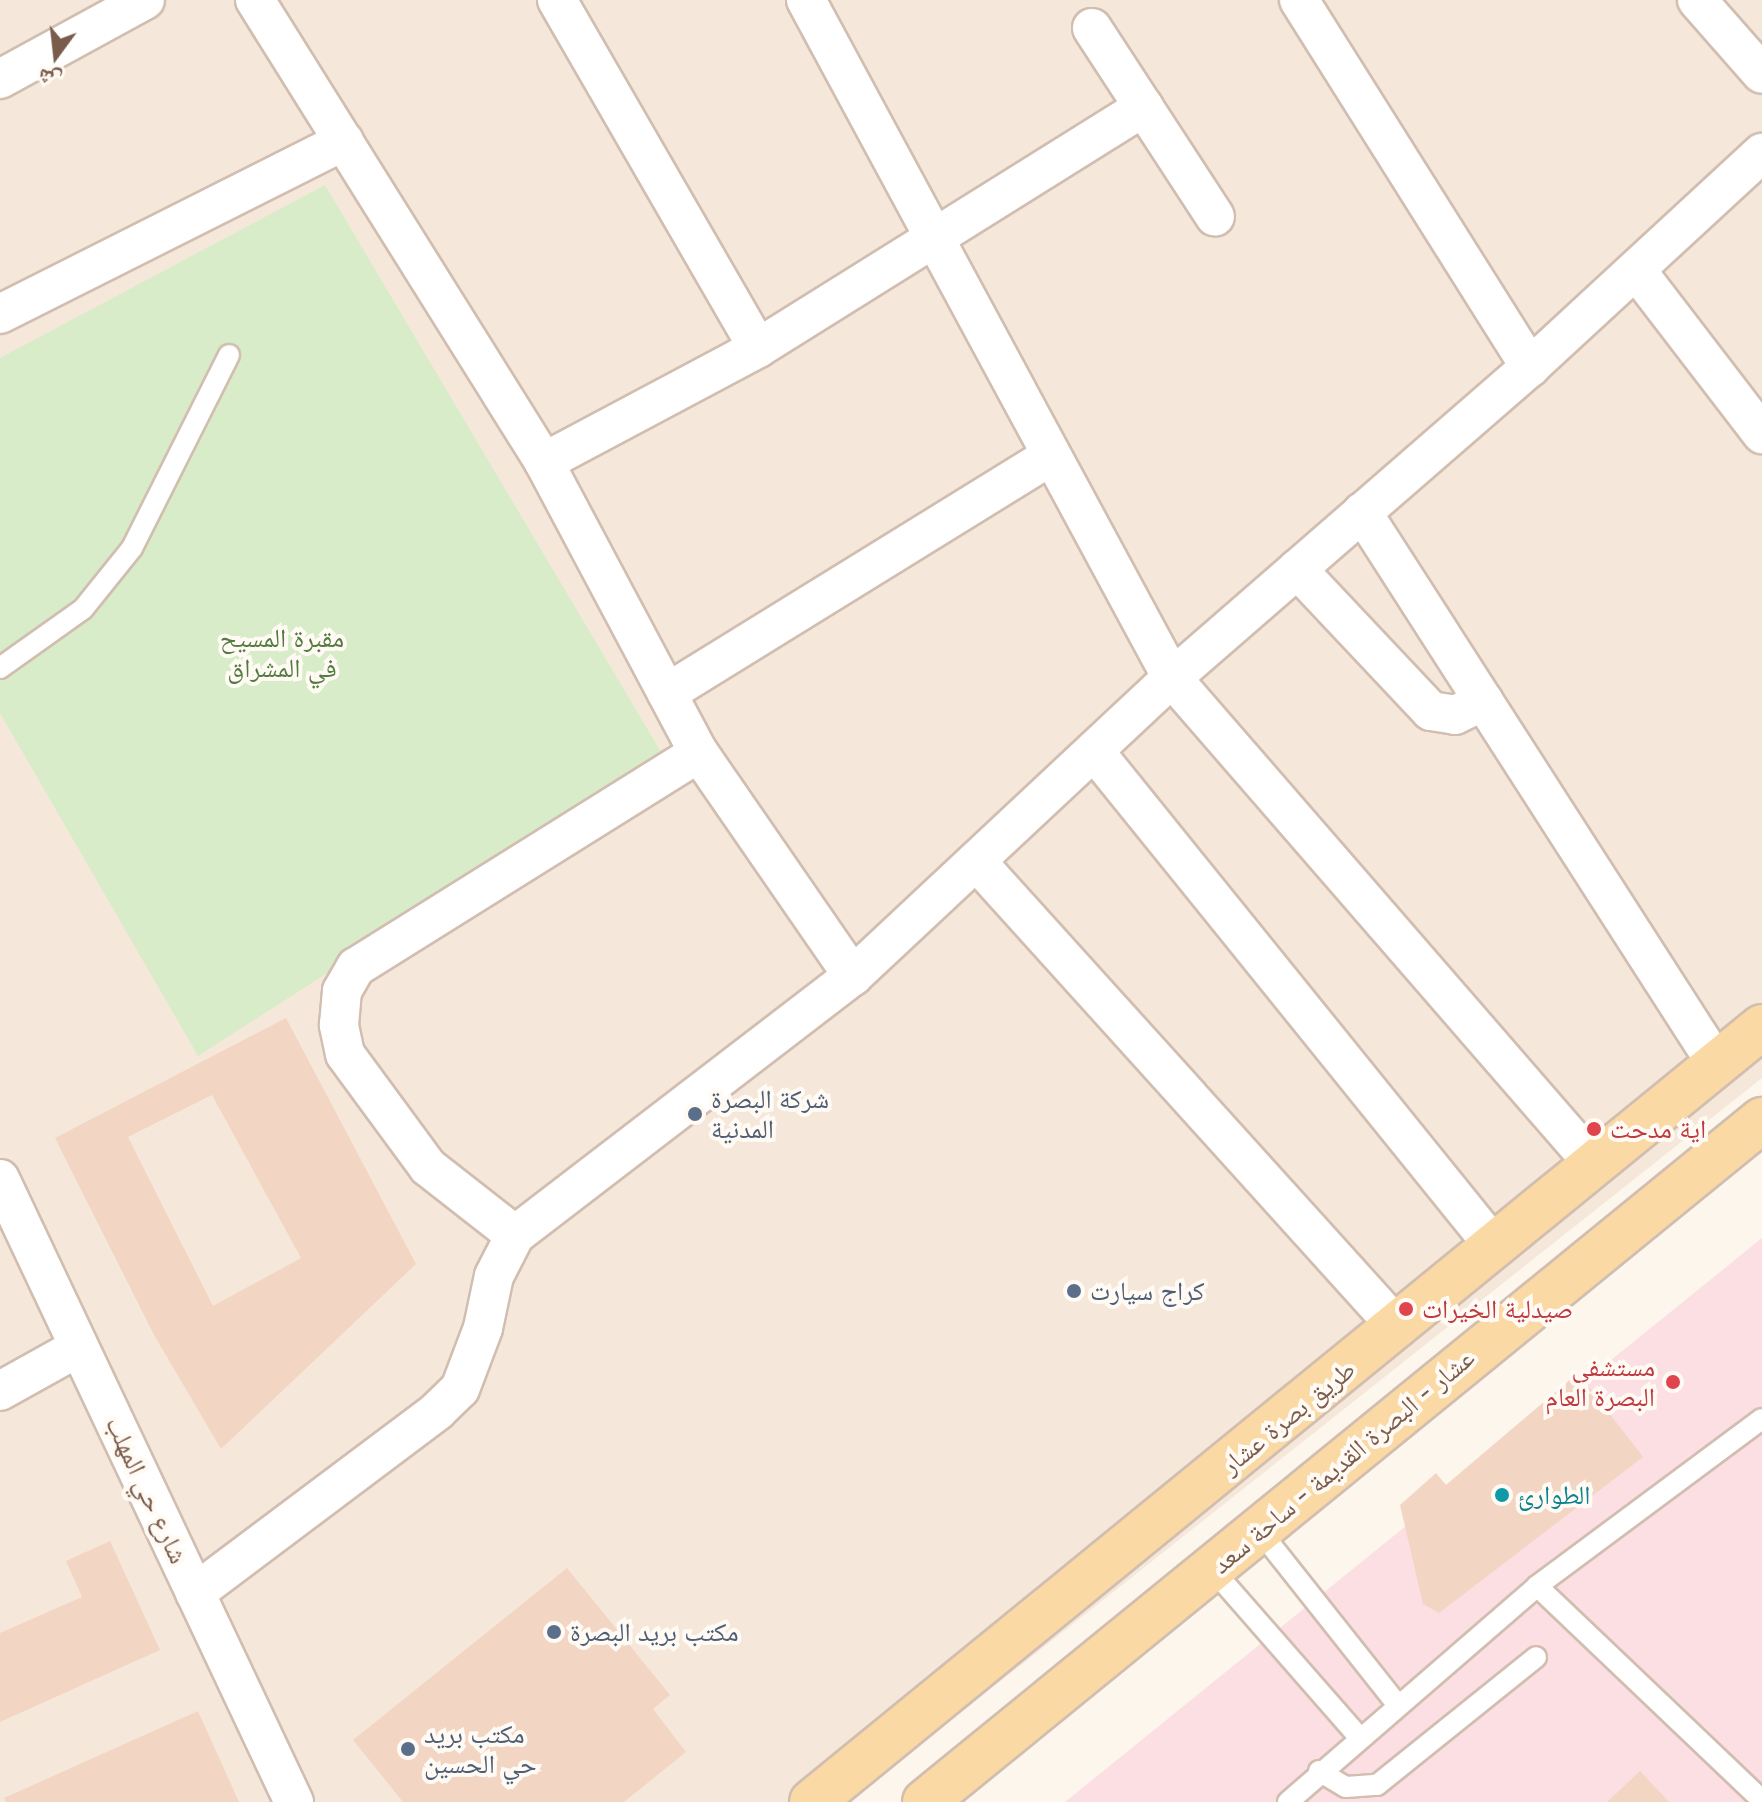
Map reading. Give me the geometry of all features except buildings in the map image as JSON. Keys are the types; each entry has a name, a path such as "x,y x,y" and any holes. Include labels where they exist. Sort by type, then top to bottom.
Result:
{"main road":[{"name":"طريق بصرة عشار","path":"812,1802 1398,1328 1592,1162 1762,1027"},
{"name":"عشار - البصرة القديمة - ساحة سعد","path":"925,1802 1762,1120"}],"street":[{"path":"0,79 145,0"},
{"path":"255,0 544,462 699,753 853,976"},
{"path":"557,0 758,348"},
{"path":"806,0 1172,678 1592,1162"},
{"path":"1299,0 1530,367"},
{"path":"1697,0 1762,74"},
{"path":"1092,28 1215,217"},
{"path":"544,462 758,348 933,235 1144,107"},
{"path":"0,314 344,141"},
{"path":"195,1593 437,1411 460,1389 483,1328 494,1276 515,1235 853,976 1172,678 1530,367 1762,153"},
{"path":"1636,270 1762,434"},
{"path":"667,693 1051,456"},
{"path":"1362,512 1716,1063"},
{"path":"1297,569 1431,711 1455,715 1484,701"},
{"path":"1094,751 1494,1246"},
{"path":"515,1235 428,1167 345,1054 339,1025 342,991 356,967 699,753"},
{"path":"976,861 1398,1328"},
{"name":"شارع حي المهلب","path":"0,1179 294,1802"},
{"path":"0,1391 79,1347"}],"lane":[{"path":"0,668 83,609 132,548 229,355"},
{"path":"1288,1802 1319,1771 1537,1586 1762,1419"},
{"path":"1259,1530 1397,1704"},
{"path":"1212,1569 1359,1737"},
{"path":"1537,1586 1754,1799"},
{"path":"1319,1771 1346,1787 1377,1785 1536,1657"}],"shaded area":[{"path":"0,0 1762,0 1762,1078 848,1802 0,1802"},
{"name":"مستشفى البصرة العام","path":"1762,1238 1762,1802 1065,1802 1406,1526"}],"green space":[{"name":"مقبرة المسيح في المشراق","path":"325,185 664,757 198,1056 0,713 0,358"}],"place":[{"name":"شركة البصرة المدنية","path":"695,1114"},
{"name":"اية مدحت","path":"1594,1129"},
{"name":"كراج سيارت","path":"1074,1291"},
{"name":"صيدلية الخيرات","path":"1406,1309"},
{"name":"مستشفى البصرة العام","path":"1673,1382"},
{"name":"الطوارئ","path":"1502,1495"},
{"name":"مكتب بريد البصرة","path":"554,1632"},
{"name":"مكتب بريد حي الحسين","path":"408,1749"}]}
